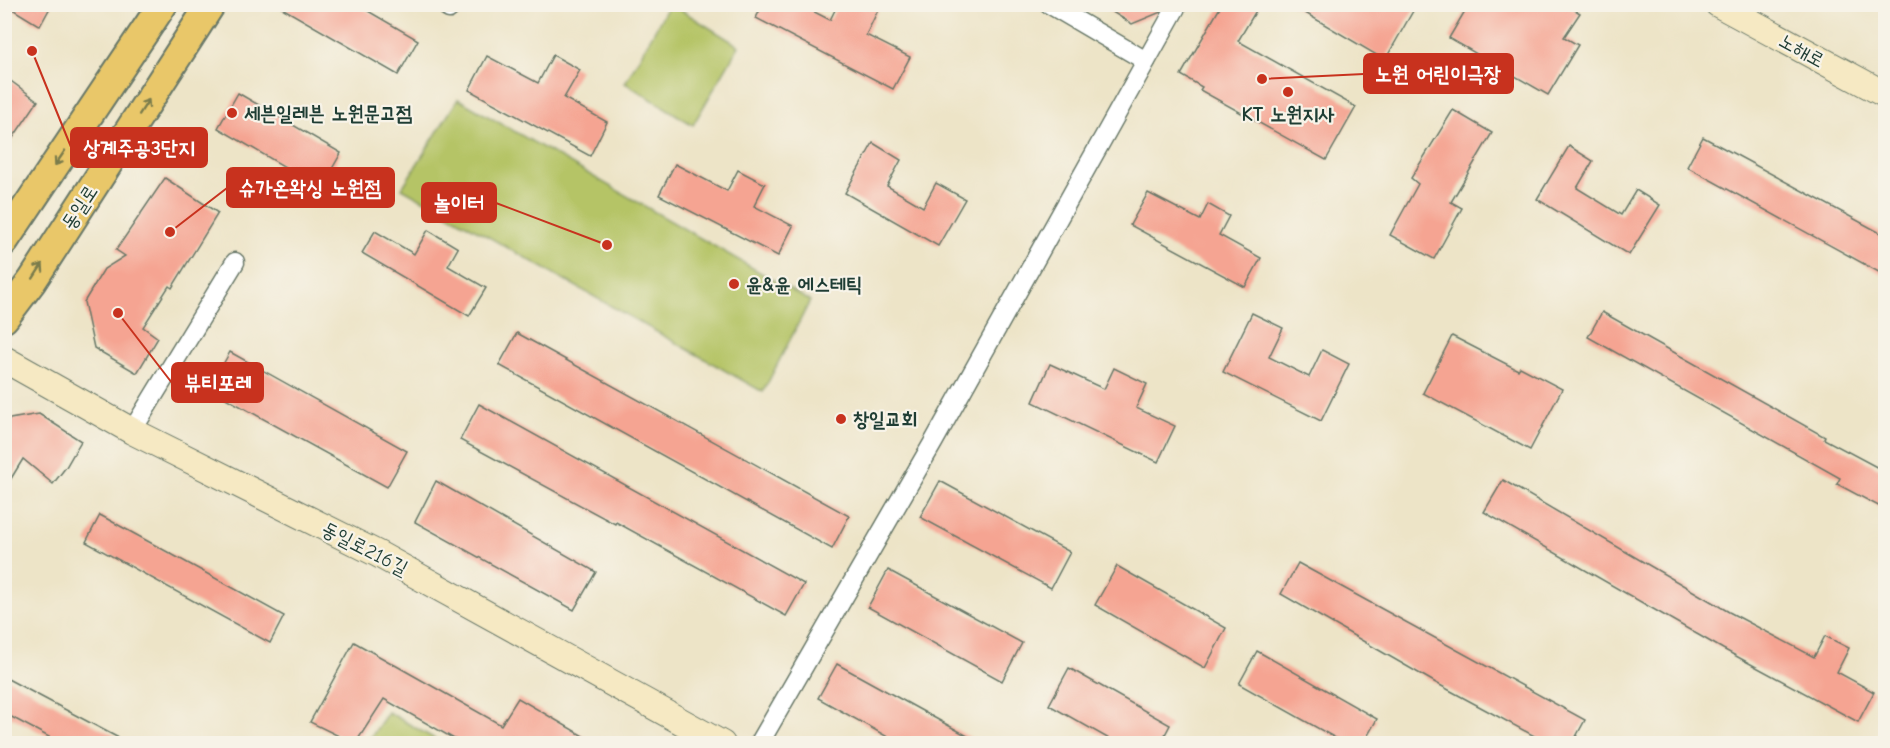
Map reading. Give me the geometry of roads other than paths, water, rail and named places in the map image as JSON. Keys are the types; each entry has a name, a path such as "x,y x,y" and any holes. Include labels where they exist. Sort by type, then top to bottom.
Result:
{"main road":[{"path":"4,241 163,4"},
{"name":"동일로","path":"4,318 32,281 211,4"}],"street":[{"path":"1048,4 1146,61"},
{"path":"759,744 934,441 1178,4"},
{"name":"노해로","path":"1718,4 1886,95"},
{"path":"132,430 235,262"},
{"name":"동일로216길","path":"4,359 132,430 378,554 722,744"}],"place":[{"name":"상계주공3단지","path":"32,51"},
{"name":"노원 어린이극장","path":"1262,79"},
{"name":"KT 노원지사","path":"1288,92"},
{"name":"세븐일레븐 노원문고점","path":"232,113"},
{"name":"슈가온왁싱 노원점","path":"170,232"},
{"name":"놀이터","path":"607,245"},
{"name":"윤&윤 에스테틱","path":"734,284"},
{"name":"뷰티포레","path":"118,313"},
{"name":"창일교회","path":"841,419"}]}
